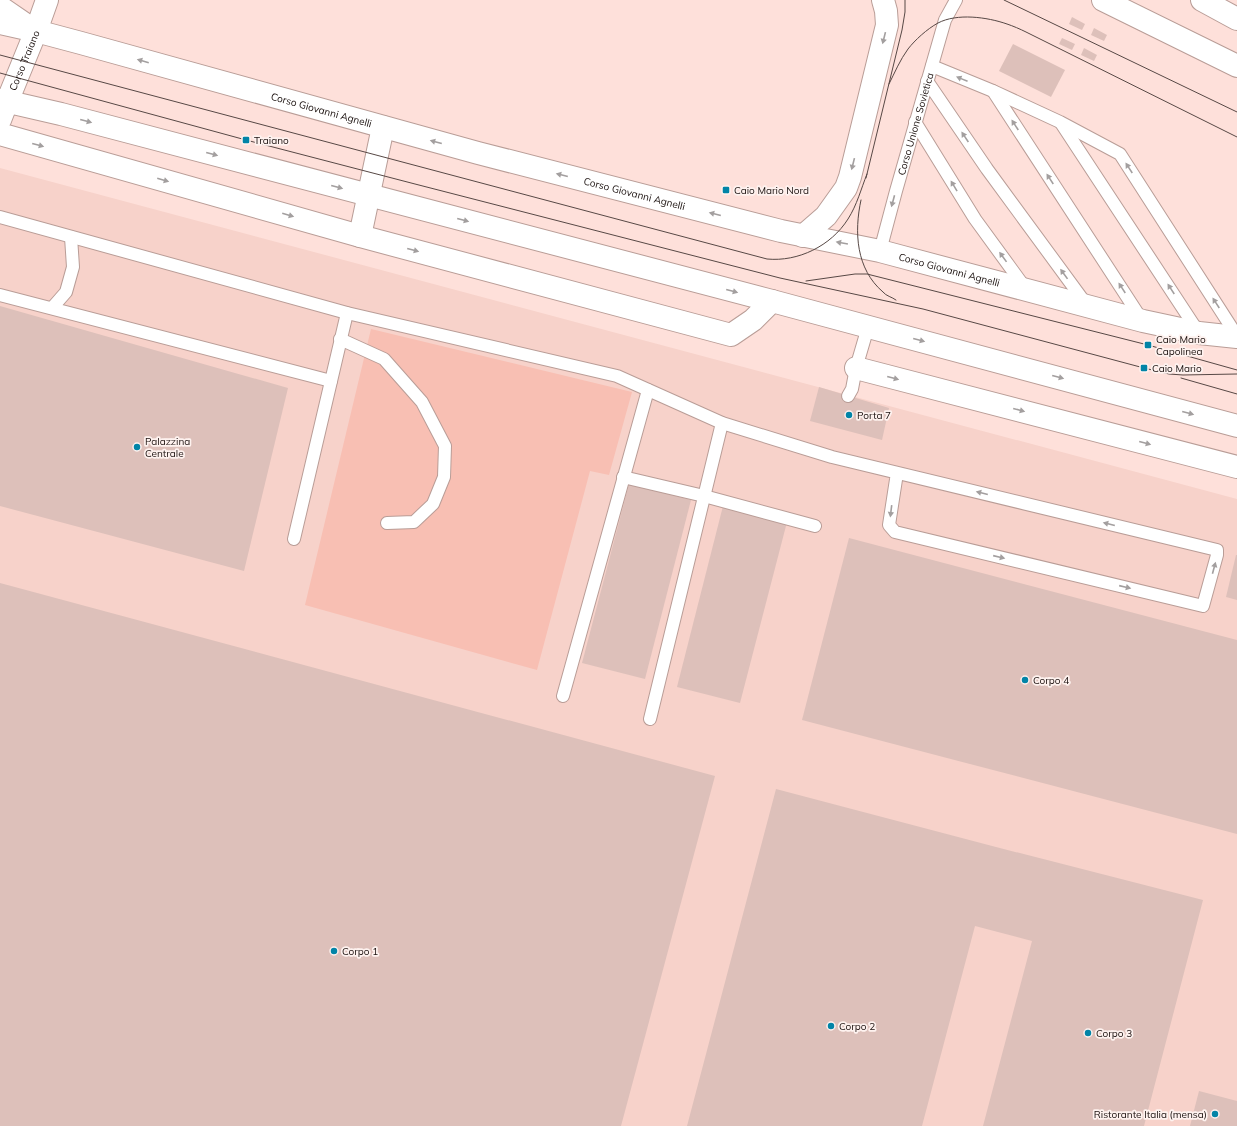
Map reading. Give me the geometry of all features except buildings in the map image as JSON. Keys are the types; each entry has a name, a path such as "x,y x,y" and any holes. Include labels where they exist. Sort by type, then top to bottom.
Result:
{"main road":[{"name":"Corso Traiano","path":"2,107 36,31 47,0"},
{"path":"803,236 826,216 846,188 850,177 887,25 886,11 883,0"},
{"path":"1103,0 1237,66"},
{"path":"1202,0 1237,19"},
{"name":"Corso Giovanni Agnelli","path":"0,7 36,31"},
{"name":"Corso Giovanni Agnelli","path":"0,23 36,31 493,157 803,236 880,251 1143,321 1199,333 1237,337"},
{"path":"2,107 61,114 772,301 1237,426"},
{"path":"360,236 384,127"},
{"path":"0,134 360,236 731,335 753,320 772,301"},
{"path":"856,368 1237,467"}],"lane":[{"name":"Corso Unione Sovietica","path":"880,251 945,20 956,0"},
{"path":"932,66 993,91 1060,122 1120,154 1237,337"},
{"path":"927,81 987,169 1087,305"},
{"path":"993,91 1143,321"},
{"path":"916,122 975,219 1026,289"},
{"path":"1060,122 1199,333"},
{"path":"0,217 346,314 617,376 722,423 832,457 1217,550 1217,555 1203,606 895,532 889,525 897,473"},
{"path":"52,308 66,292 73,267 71,237"},
{"path":"0,295 331,381"},
{"path":"294,539 346,314"},
{"path":"848,396 852,389 856,368 868,327"},
{"path":"340,339 384,360 422,402 445,446 444,478 432,504 414,522 387,523"},
{"path":"563,696 648,390"},
{"path":"650,719 722,423"},
{"path":"623,477 704,496 815,526"}],"shaded area":[{"path":"0,168 1237,499 1237,1126 0,1126"},
{"path":"371,329 632,392 609,475 590,471 537,670 305,605"}],"tram line":[{"path":"866,178 902,30 905,0"},
{"path":"1004,0 1237,112"},
{"path":"889,84 908,49 930,28 938,23 954,18 972,17 990,19 1021,30 1237,137"},
{"path":"0,55 767,259 790,258 802,255 833,237 841,229 851,214 867,174"},
{"path":"0,73 415,184 780,278 923,309 1144,368 1169,374 1183,375 1237,374"},
{"path":"861,200 858,237 862,261 874,283 884,293 896,300"},
{"path":"806,281 855,274 867,274 1148,345 1237,370"},
{"path":"1181,378 1237,394"}],"place":[{"name":"Traiano","path":"246,140"},
{"name":"Caio Mario Nord","path":"726,190"},
{"name":"Caio Mario Capolinea","path":"1148,345"},
{"name":"Caio Mario","path":"1144,368"},
{"name":"Porta 7","path":"849,415"},
{"name":"Palazzina Centrale","path":"137,447"},
{"name":"Corpo 4","path":"1025,680"},
{"name":"Corpo 1","path":"334,951"},
{"name":"Corpo 2","path":"831,1026"},
{"name":"Corpo 3","path":"1088,1033"},
{"name":"Ristorante Italia (mensa)","path":"1215,1114"}]}
